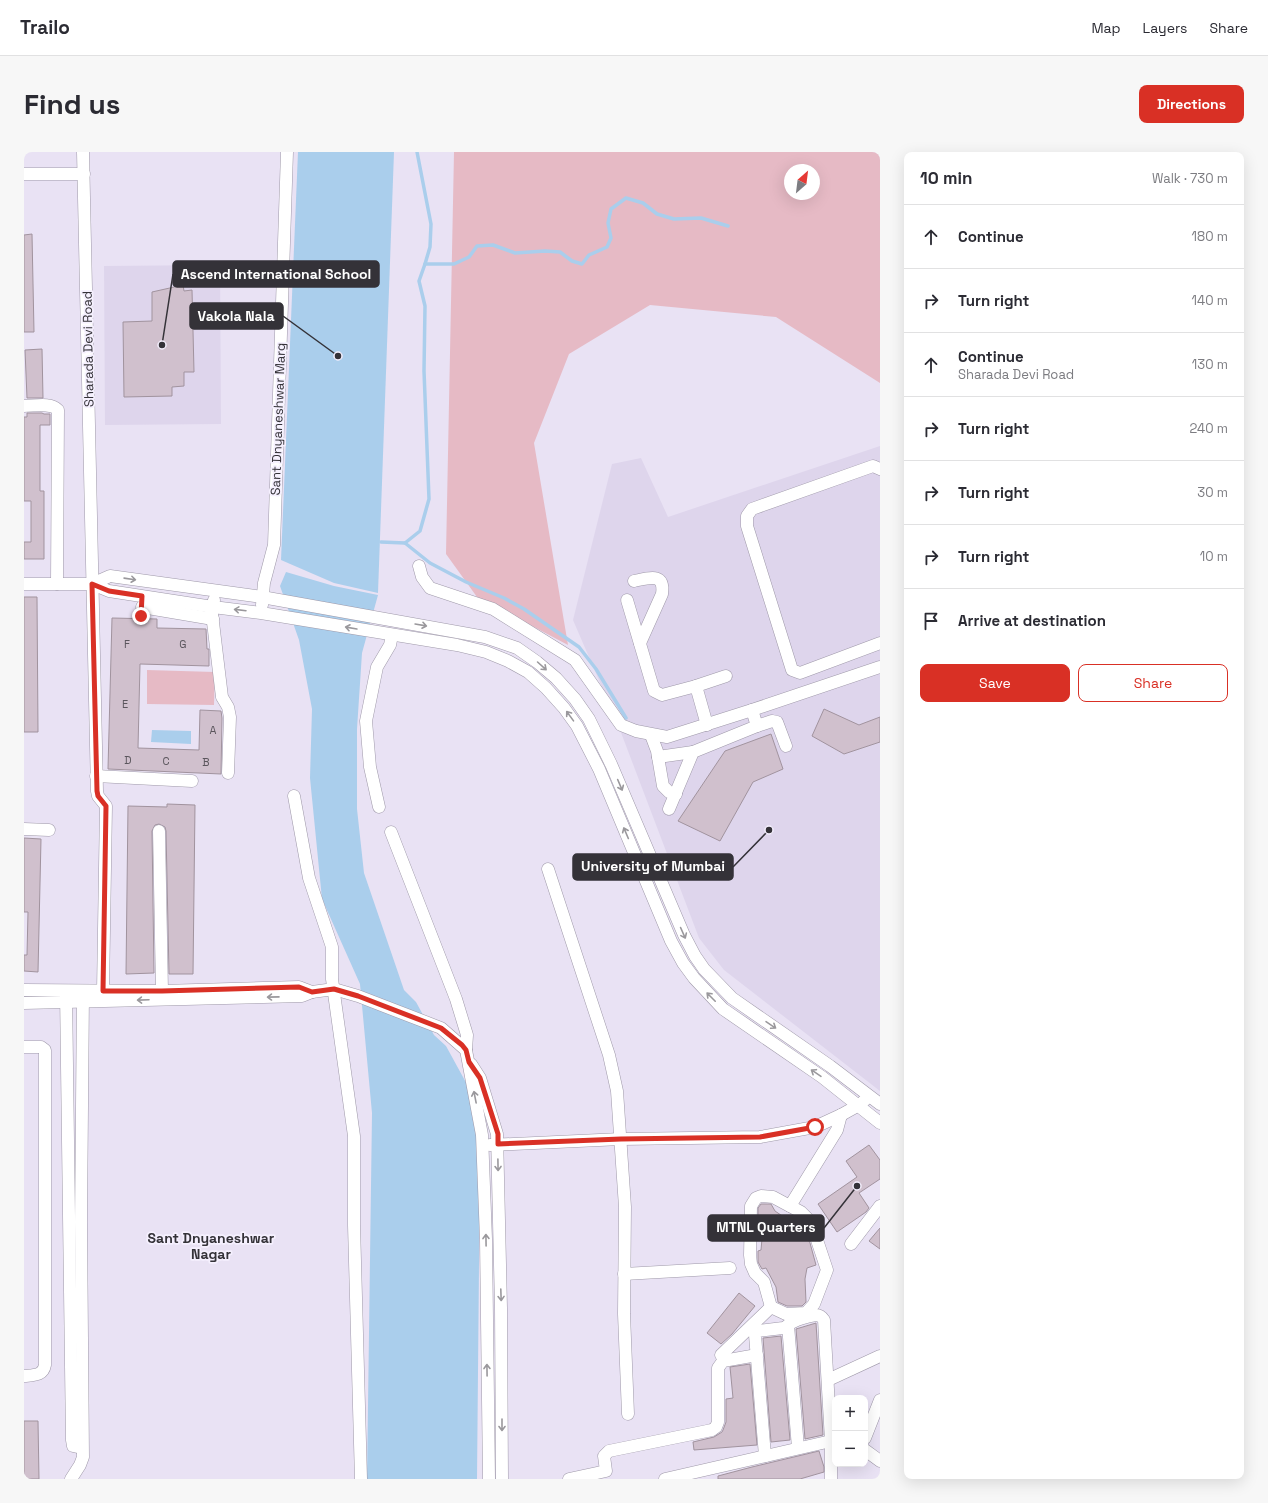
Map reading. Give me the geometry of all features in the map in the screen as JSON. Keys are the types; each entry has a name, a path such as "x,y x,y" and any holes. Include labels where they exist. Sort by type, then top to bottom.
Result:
{"street":[{"name":"Sharada Devi Road","path":"83,152 96,776 98,796 106,806 103,991"},
{"name":"Sant Dnyaneshwar Marg","path":"261,613 264,583 274,544 287,152"},
{"path":"24,174 84,174"},
{"path":"24,406 49,405 58,410 57,584"},
{"path":"880,469 873,466 752,509 747,516 747,526 792,670 800,673 880,643"},
{"path":"419,566 422,577 430,588 493,609 575,660 621,724 636,731 651,735 667,737 707,725 880,666"},
{"path":"92,584 110,576 262,597 485,637 517,648 556,678 575,699 589,719 611,764 684,935 704,970 732,998 842,1075 880,1104"},
{"path":"634,581 654,577 660,580 663,586 662,594 640,643"},
{"path":"24,584 92,584 142,606 175,613 261,613 457,645 486,652 508,661 528,672 546,688 564,708 577,726 599,770 671,941 683,963 694,978 723,1009 834,1085 880,1123"},
{"path":"215,590 213,613 222,697 228,707 230,717 228,772"},
{"path":"627,600 654,691 662,695 726,676"},
{"path":"142,606 174,601 213,613"},
{"path":"174,601 175,613"},
{"path":"379,807 370,767 366,721 377,667 390,645 391,635"},
{"path":"696,686 707,725"},
{"path":"752,710 757,726"},
{"path":"658,757 693,752 772,721 777,722 786,746"},
{"path":"651,735 658,757 663,786 669,792 676,794"},
{"path":"669,809 693,752"},
{"path":"599,770 611,764"},
{"path":"96,776 192,781"},
{"path":"294,796 309,878 332,947 331,975 354,1136 354,1225 361,1479"},
{"path":"24,829 49,830"},
{"path":"159,831 162,991"},
{"path":"391,832 456,999 467,1035 468,1056 479,1118 482,1145 485,1214 489,1479"},
{"path":"548,869 609,1055 617,1091 625,1208 624,1314 628,1414"},
{"path":"24,990 66,997 184,995 299,987 312,992 334,989 358,996 441,1028 468,1056 480,1078 498,1134 502,1479"},
{"path":"83,996 103,991 162,991 184,995"},
{"path":"76,1345 81,1222 83,996"},
{"path":"24,1003 47,1003 66,997"},
{"path":"66,997 76,1345 83,1457 71,1479"},
{"path":"67,1043 83,1042"},
{"path":"24,1046 41,1047 45,1050 45,1365 44,1369 38,1375 24,1376"},
{"path":"834,1085 842,1075"},
{"path":"482,1145 621,1139 760,1137 815,1127 841,1116 859,1105 869,1096"},
{"path":"790,1206 837,1130 841,1116"},
{"path":"479,1118 492,1117"},
{"path":"761,1196 773,1197 801,1212 807,1218 817,1240 827,1270 814,1304 806,1313 786,1314 771,1307 764,1282 755,1273 751,1264 750,1255 751,1206 756,1198 761,1196"},
{"path":"851,1244 880,1206"},
{"path":"485,1214 499,1213"},
{"path":"624,1274 730,1268"},
{"path":"721,1355 771,1307"},
{"path":"765,1456 755,1335 757,1331 783,1328 792,1322 816,1315 821,1316 824,1320 832,1441 831,1479"},
{"path":"788,1326 798,1448"},
{"path":"487,1351 501,1351"},
{"path":"568,1479 606,1475 604,1456 609,1451 712,1430 716,1427 718,1422 718,1368 720,1364 723,1361 757,1355"},
{"path":"828,1380 880,1356"},
{"path":"487,1393 502,1392"},
{"path":"868,1431 880,1400"},
{"path":"665,1479 832,1441"},
{"path":"868,1452 880,1461"}],"shaded area":[{"path":"454,152 880,152 880,383 776,317 650,305 569,354 534,443 568,645 477,597 446,554"},
{"path":"220,265 221,424 105,425 104,266"},
{"path":"880,446 880,1091 724,970 699,938 617,722 573,620 612,464 641,458 668,517"},
{"path":"147,670 215,672 214,705 147,704"}],"water":[{"path":"298,152 394,152 378,593 334,583 281,560"},
{"path":"286,572 334,586 378,595 362,653 357,729 357,809 364,873 404,990 416,1002 434,1035 446,1046 469,1088 480,1158 477,1479 367,1479 372,1113 360,984 322,899 310,778 312,709 299,640 280,586"},
{"path":"152,730 191,731 191,744 151,742"}],"building":[{"path":"32,234 34,332 24,332 24,235"},
{"path":"183,285 184,291 192,290 194,372 184,372 184,386 172,387 172,396 124,397 123,322 152,321 152,292"},
{"path":"42,349 43,398 27,398 25,350"},
{"path":"27,413 50,414 50,425 40,425 40,491 44,491 44,559 24,559 24,542 31,542 31,501 24,501 24,417 27,417"},
{"path":"24,597 37,597 38,732 24,732"},
{"path":"112,618 157,619 157,628 206,629 207,649 209,649 209,666 140,664 138,748 199,750 200,710 221,711 221,774 108,769"},
{"path":"824,709 859,725 880,717 880,742 844,754 812,736"},
{"path":"771,734 783,769 753,782 720,841 678,821 725,751"},
{"path":"167,804 195,805 193,974 169,974 166,831 165,827 159,824 155,825 152,831 154,973 126,974 128,806 167,807"},
{"path":"24,838 41,839 38,972 24,971 24,955 27,955 28,912 24,912"},
{"path":"869,1145 880,1160 880,1179 859,1193 869,1208 866,1212 837,1232 818,1204 857,1177 846,1161"},
{"path":"761,1204 771,1204 775,1211 794,1224 800,1222 810,1243 816,1265 807,1268 805,1279 806,1302 802,1306 787,1306 778,1302 776,1287 766,1268 762,1269 758,1262 758,1251 761,1250 763,1227 758,1217 758,1208"},
{"path":"880,1228 880,1249 869,1241"},
{"path":"739,1293 755,1306 732,1334 721,1344 707,1333"},
{"path":"816,1323 823,1435 805,1439 796,1329"},
{"path":"781,1336 790,1440 771,1442 763,1338"},
{"path":"750,1364 757,1445 694,1450 693,1442 714,1437 723,1430 726,1422 726,1399 733,1398 730,1367"},
{"path":"24,1421 38,1421 39,1479 24,1479"},
{"path":"819,1451 824,1472 800,1479 718,1479 718,1476"}],"waterway":[{"path":"417,152 431,224 430,247 425,264"},
{"path":"381,542 405,543 420,531 429,499 424,371 425,306 419,281 425,264 454,264 469,257 477,246 493,245 515,253 545,251 560,252 572,261 582,264 589,255 607,247 611,238 608,223 611,209 626,198 643,203 657,214 674,219 701,218 728,226"},
{"path":"405,543 430,563 466,582 504,598 524,609 579,647 596,669 626,718"}],"place":[{"name":"Ascend International School","path":"162,345"},
{"name":"Vakola Nala","path":"338,356"},
{"name":"University of Mumbai","path":"769,830"},
{"name":"MTNL Quarters","path":"857,1186"}],"district":[{"name":"Sant Dnyaneshwar Nagar","path":"211,1246"}],"route":[{"path":"141,616 142,596 109,591 92,584 97,791 98,796 106,806 103,991 162,991 299,987 312,992 334,989 358,996 441,1028 466,1050 469,1062 480,1078 498,1134 498,1144 621,1139 760,1137 815,1127"}]}
